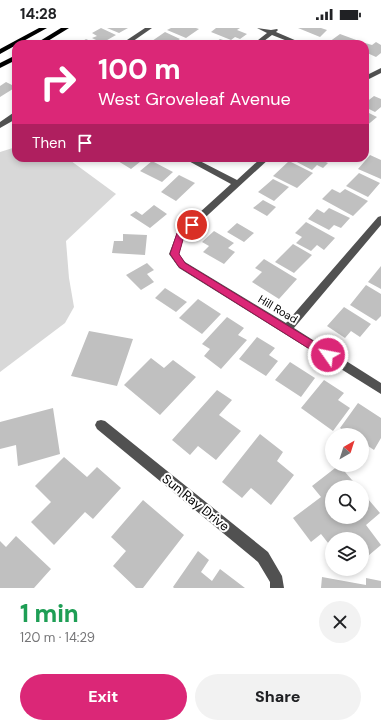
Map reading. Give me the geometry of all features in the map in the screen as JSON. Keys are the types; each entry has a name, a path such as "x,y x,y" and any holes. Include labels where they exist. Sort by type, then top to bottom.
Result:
{"main road":[{"path":"22,40 44,28"},
{"path":"45,40 66,28"},
{"path":"0,52 12,45"},
{"path":"0,66 12,58"}],"street":[{"path":"130,40 149,28"},
{"path":"260,28 274,30 293,40"},
{"path":"261,40 274,30"},
{"path":"369,76 381,70"},
{"path":"369,71 373,73"},
{"path":"0,126 12,118"},
{"path":"195,162 238,184 262,162"},
{"name":"Hill Road","path":"238,184 180,235 174,254 182,265 287,329 381,389"},
{"path":"287,329 381,220"},
{"name":"Sun Ray Drive","path":"101,425 263,557 277,581 276,588"}],"shaded area":[{"path":"12,148 12,162 72,162 116,194 66,241 69,278 74,307 65,323 0,372 0,152"}],"building":[{"path":"101,28 116,35 107,40 96,40 92,38 97,36 92,33"},
{"path":"107,28 128,28 119,33"},
{"path":"171,28 199,29 186,38 167,30"},
{"path":"216,28 240,28 237,30 247,34 240,39 235,37 231,40 211,32"},
{"path":"298,28 321,28 327,30 320,37"},
{"path":"165,32 180,39 179,40 153,40"},
{"path":"340,34 356,40 332,40"},
{"path":"376,42 381,45 381,53 376,57 369,54 369,44 372,45"},
{"path":"6,82 12,85 12,90 0,97 0,86"},
{"path":"374,96 381,99 381,107 375,112 369,109 369,100"},
{"path":"369,113 377,117 369,124"},
{"path":"370,155 381,160 381,179 358,169 364,162 369,162"},
{"path":"120,162 140,162 131,169"},
{"path":"151,162 154,162 173,172 162,182 140,171"},
{"path":"288,162 291,162 313,173 297,188 273,176"},
{"path":"297,162 328,163 323,168 317,165 312,170"},
{"path":"359,173 380,183 368,197 346,186"},
{"path":"179,175 195,183 176,201 161,192"},
{"path":"273,179 289,187 274,201 258,192"},
{"path":"332,189 340,193 345,189 368,201 353,216 322,199"},
{"path":"263,200 276,207 267,216 253,208"},
{"path":"154,205 167,214 150,228 130,215 136,211 142,215"},
{"path":"329,208 350,218 341,228 334,225 329,230 308,219 317,209 324,213"},
{"path":"306,222 335,238 324,250 317,245 311,251 296,243 302,237 295,233"},
{"path":"237,223 254,233 244,242 227,232"},
{"path":"214,231 234,243 228,248 235,252 224,264 203,252 209,246 202,242"},
{"path":"123,234 147,235 145,255 112,253 114,241 123,241"},
{"path":"293,244 312,255 294,273 275,262"},
{"path":"264,259 297,279 279,299 252,282 262,272 255,268"},
{"path":"147,263 154,270 147,274 154,282 141,290 126,275"},
{"path":"381,266 381,289 368,282"},
{"path":"366,285 381,294 381,316 376,321 350,305"},
{"path":"165,288 187,302 176,312 155,298"},
{"path":"198,299 221,314 202,334 179,318"},
{"path":"344,307 371,324 360,337 351,331 345,338 327,326"},
{"path":"227,317 244,328 238,335 247,340 221,369 204,356 210,349 202,344"},
{"path":"89,331 133,339 117,386 71,376"},
{"path":"257,337 275,348 269,355 278,361 266,376 239,359"},
{"path":"151,358 164,368 173,360 196,377 160,415 124,385"},
{"path":"290,362 315,378 301,397 275,380"},
{"path":"324,380 344,393 338,400 350,408 335,428 329,428 301,408"},
{"path":"217,390 232,400 219,415 241,431 216,460 198,446 190,455 172,440"},
{"path":"358,403 381,418 381,438 374,450 369,447 369,428 340,428"},
{"path":"53,408 60,454 18,466 16,445 0,449 0,422"},
{"path":"260,434 283,452 277,461 294,475 271,505 251,488 242,498 222,482"},
{"path":"64,457 87,477 97,467 121,488 93,519 85,512 54,545 31,522 51,502 35,486"},
{"path":"330,472 345,472 352,480 325,480 325,524 367,524 366,525 381,545 369,555 369,532 325,532 325,539 321,534 311,542 293,518 321,497 312,486"},
{"path":"143,500 184,535 143,588 136,588 113,566 126,551 111,537"},
{"path":"369,500 380,513 369,522"},
{"path":"16,536 51,569 34,588 0,588 0,541 6,547"},
{"path":"198,551 209,560 201,572 212,581 220,569 245,588 174,588 173,587"},
{"path":"322,577 366,585 366,578 381,581 381,588 321,588"}],"route":[{"path":"192,225 180,235 174,254 182,265 328,355"}]}
